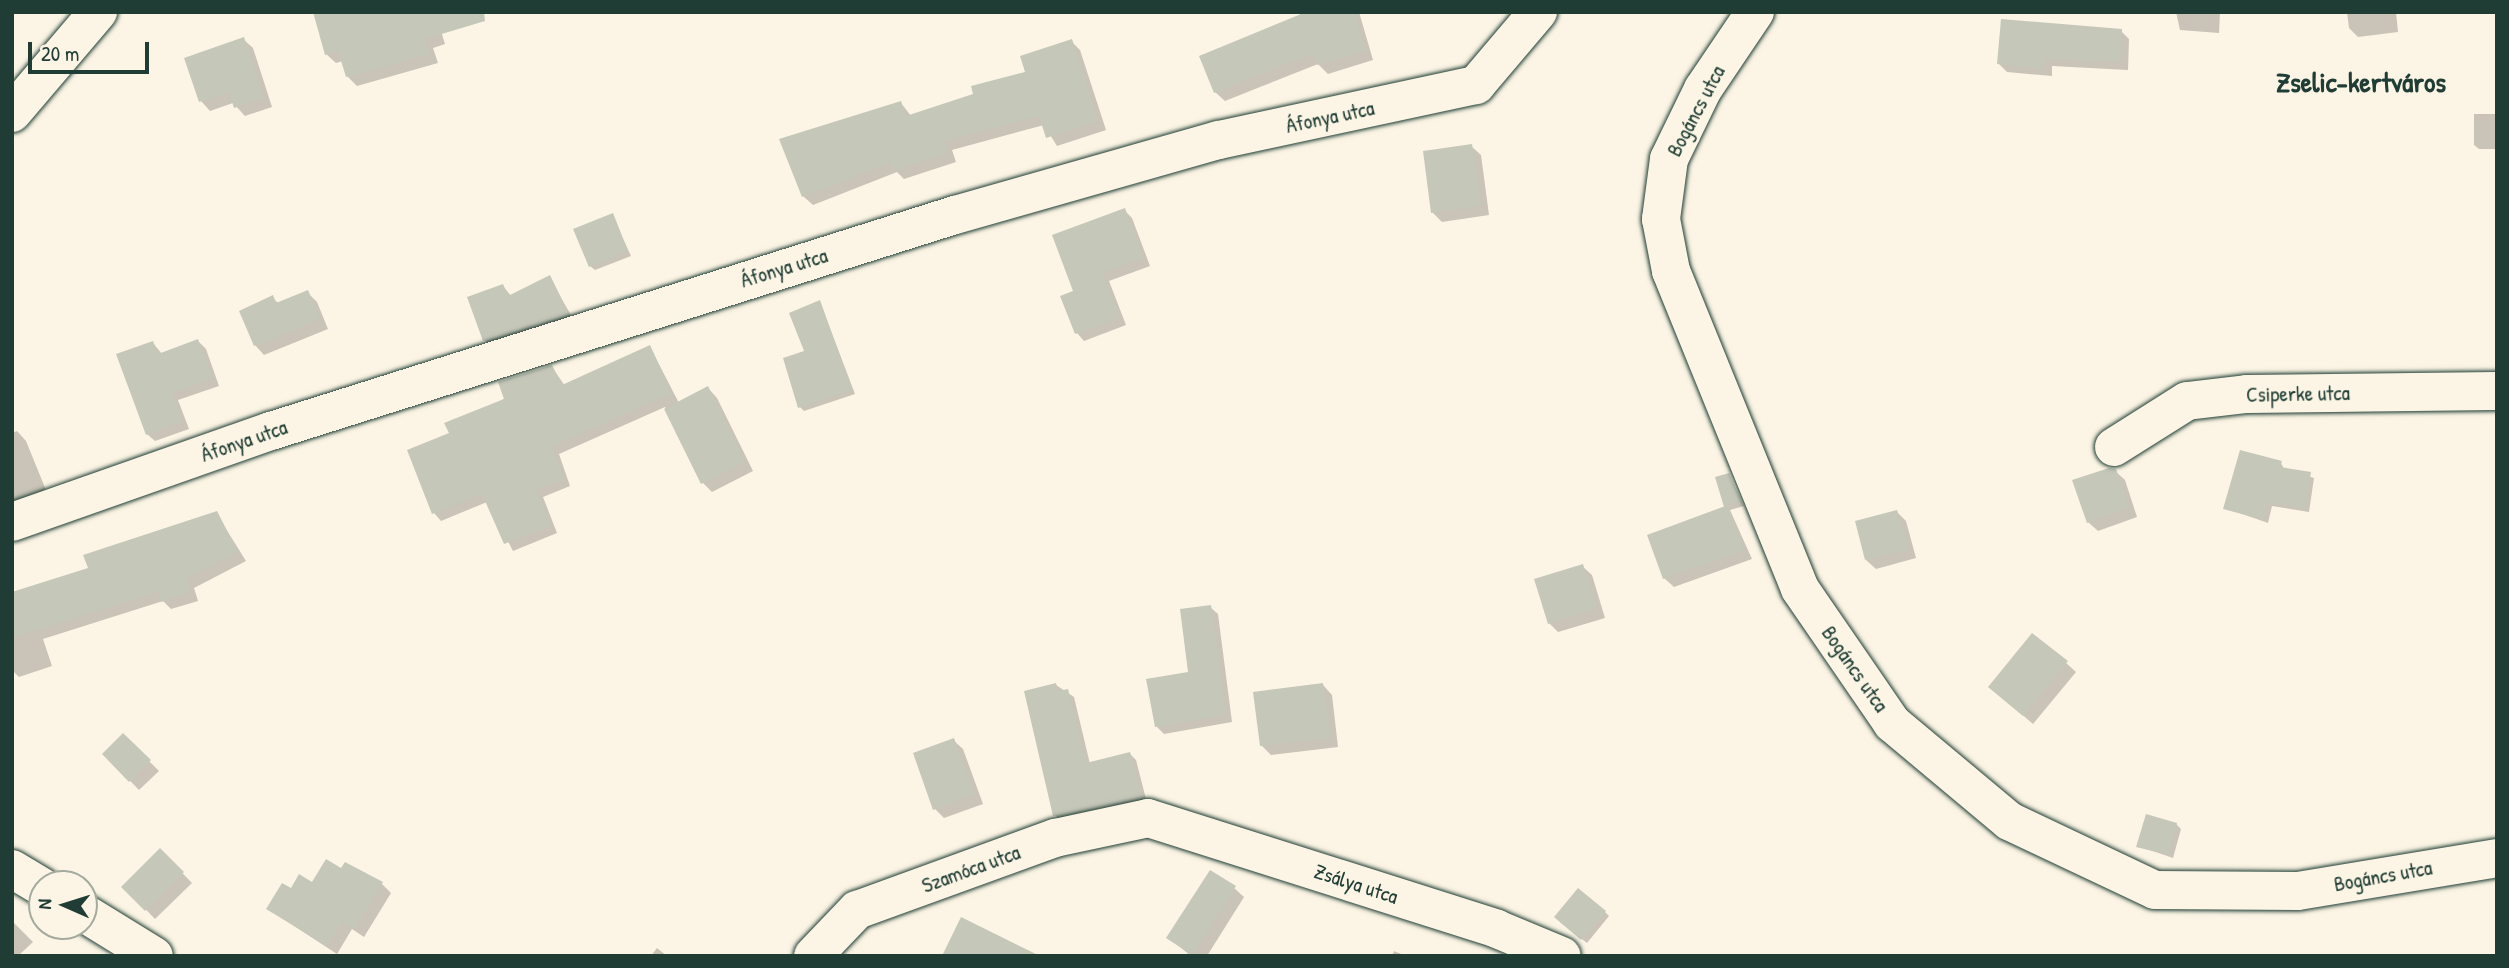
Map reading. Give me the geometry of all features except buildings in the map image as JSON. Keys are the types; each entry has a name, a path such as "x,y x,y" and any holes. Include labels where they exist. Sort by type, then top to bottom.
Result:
{"street":[{"path":"12,113 98,12"},
{"name":"Áfonya utca","path":"12,522 310,419 955,215 1219,140 1476,85 1538,12"},
{"name":"Bogáncs utca","path":"1755,12 1703,89 1669,159 1661,219 1671,271 1800,589 1892,723 2010,821 2155,890 2298,891 2497,858"},
{"name":"Csiperke utca","path":"2114,447 2187,401 2247,394 2497,391"},
{"name":"Szamóca utca","path":"813,956 858,910 1055,838 1149,818"},
{"name":"Zsálya utca","path":"1149,818 1497,929 1562,956"},
{"path":"12,869 28,879"},
{"path":"98,922 154,956"}],"district":[{"name":"Zselic-kertváros","path":"2361,82"}]}
